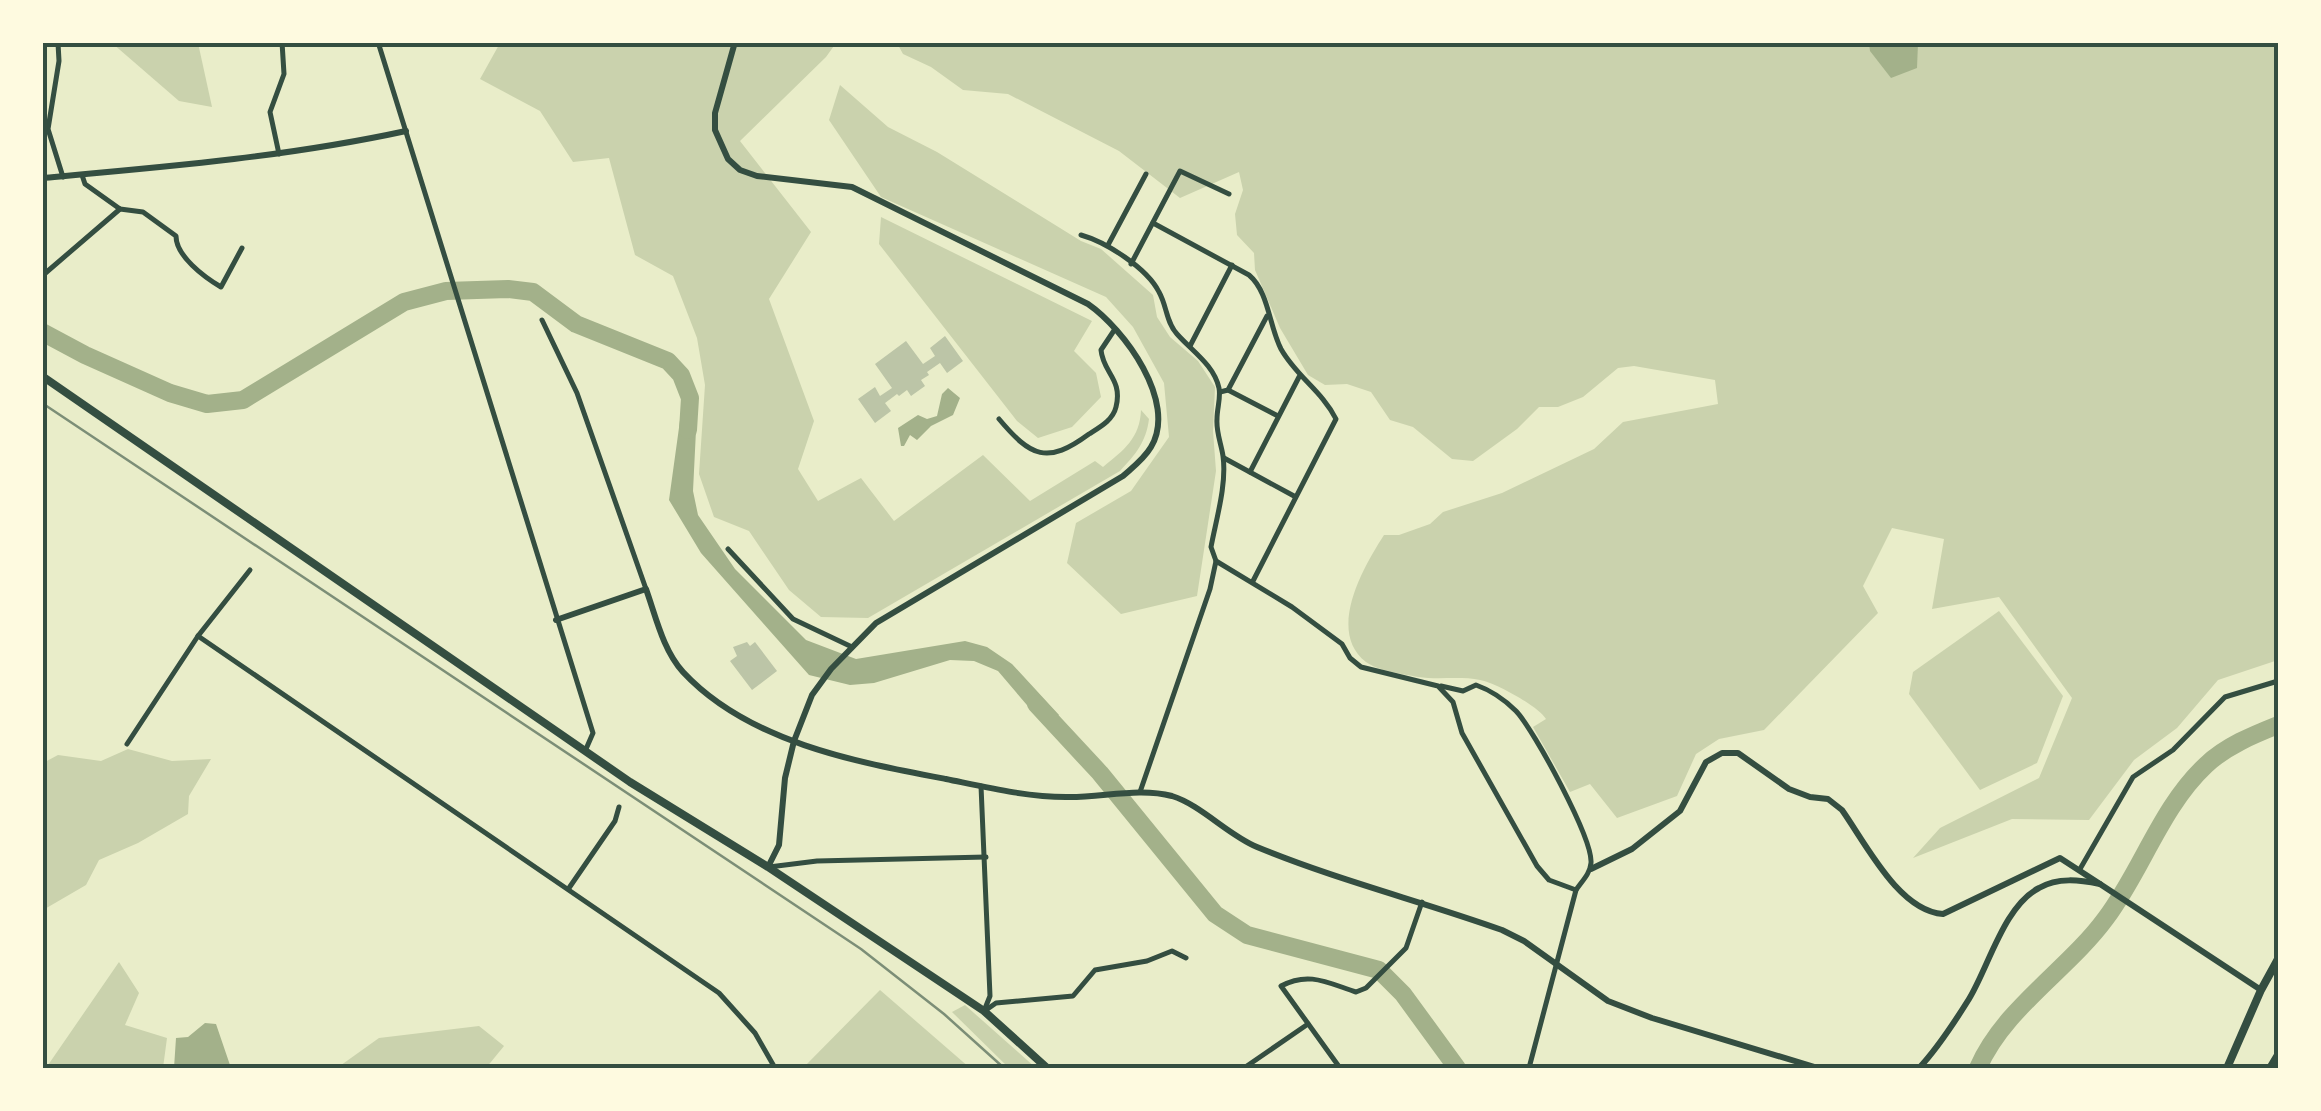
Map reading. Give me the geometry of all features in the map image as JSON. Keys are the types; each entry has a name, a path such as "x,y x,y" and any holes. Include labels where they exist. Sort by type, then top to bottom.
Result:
{"main road":[{"path":"42,376 630,782 768,867 984,1011 1047,1068"},
{"path":"2228,1068 2278,958"}],"street":[{"path":"279,154 270,112 284,74 282,42"},
{"path":"378,42 593,734 586,749"},
{"path":"734,42 715,112 715,130 728,159 740,170 757,176 852,187 1088,304 1115,328 1152,385 1157,409 1156,437 1150,449 1112,484 876,623 852,647 812,695 794,741 784,778 779,845 768,867"},
{"path":"58,44 48,129 63,176"},
{"path":"42,178 279,154 406,131"},
{"path":"1130,264 1180,171 1229,194"},
{"path":"1108,245 1146,174"},
{"path":"82,175 85,184 120,209 142,212 176,236 176,246 190,265 221,287 242,248"},
{"path":"42,276 120,209"},
{"path":"1153,223 1258,282 1279,344 1300,376 1317,389 1336,419 1253,581"},
{"path":"1080,235 1108,245 1159,291 1170,323 1207,364 1224,391 1278,416"},
{"path":"1190,346 1232,265"},
{"path":"1140,792 1210,589 1216,561 1211,547 1224,458 1218,438 1224,391 1268,314"},
{"path":"542,320 577,393 670,656 701,689 763,729 870,764 981,786 1066,797 1140,792 1174,797 1231,834 1278,856 1422,902 1524,940 1608,1001 1817,1068"},
{"path":"999,420 1022,446 1047,454 1060,452 1109,420 1117,404 1117,379 1104,364 1101,350 1115,328"},
{"path":"1250,472 1300,376"},
{"path":"1224,458 1294,496"},
{"path":"728,548 793,619 852,647"},
{"path":"1216,561 1253,581 1342,644 1361,667 1464,691 1476,686 1514,709 1528,726 1581,826 1591,869"},
{"path":"127,744 198,636 250,570"},
{"path":"556,620 646,589"},
{"path":"198,636 719,994 756,1034 775,1068"},
{"path":"2080,869 2133,777 2173,750 2225,697 2278,681"},
{"path":"1438,686 1458,711 1462,733 1537,866 1550,880 1576,890"},
{"path":"1529,1068 1576,890 1591,869 1632,849 1680,811 1706,762 1722,752 1738,753 1790,789 1810,797 1828,798 1842,810 1906,898 1928,913 1944,914 2060,858 2261,990"},
{"path":"981,786 990,996 984,1011"},
{"path":"569,888 615,821 619,807"},
{"path":"768,867 817,861 986,857"},
{"path":"1919,1068 1933,1054 1970,997 2012,912 2037,888 2058,881 2078,879 2100,884"},
{"path":"1340,1068 1281,986 1308,977 1356,992 1366,988 1410,942 1422,902"},
{"path":"984,1011 996,1003 1073,996 1094,970 1148,961 1172,951 1186,958"},
{"path":"1244,1068 1308,1024"},
{"path":"2269,1068 2278,1053"}],"shaded area":[{"path":"112,43 198,43 212,107 179,101"},
{"path":"500,43 836,43 740,141 811,232 769,299 814,421 798,469 818,501 861,478 894,521 983,455 1030,501 1095,461 1103,467 1111,461 1134,436 1141,410 1149,419 1139,447 1120,471 868,618 821,617 789,590 749,531 714,517 699,474 705,385 697,338 673,276 635,255 609,158 573,162 540,111 480,79"},
{"path":"897,43 2278,43 2278,660 2218,680 2177,728 2134,760 2089,820 2012,819 1913,858 1940,828 2039,778 2072,698 1999,597 1932,609 1944,539 1892,528 1863,586 1878,613 1764,730 1719,739 1696,754 1677,796 1617,818 1590,784 1570,792 1533,727 1546,719 1526,702 1480,680 1418,677 1366,662 1354,649 1349,633 1352,598 1384,535 1399,535 1430,524 1443,512 1502,493 1594,449 1623,422 1718,404 1715,380 1634,366 1618,368 1583,397 1558,407 1539,407 1517,429 1473,461 1452,459 1413,427 1390,420 1371,392 1347,384 1325,385 1308,375 1280,328 1255,270 1254,253 1237,235 1235,214 1243,190 1239,172 1180,198 1119,151 1008,94 963,90 931,67 903,54"},
{"path":"1869,43 1918,43 1917,68 1891,78 1870,51"},
{"path":"840,85 888,127 1101,249 1153,295 1157,317 1170,337 1198,361 1215,387 1216,471 1197,596 1121,614 1067,563 1076,523 1131,491 1169,437 1164,383 1133,327 1106,297 881,197 829,120"},
{"path":"881,217 1092,321 1074,351 1096,373 1101,397 1072,427 1038,438 1017,421 879,244"},
{"path":"948,388 960,398 953,415 931,426 917,440 910,435 901,446 898,428 918,415 927,419 937,416 942,394"},
{"path":"682,406 697,410 693,491 698,515 735,569 806,640 856,659 965,641 987,647 1012,664 1059,715 1044,725 998,671 974,661 950,660 874,683 850,685 809,675 701,553 669,500"},
{"path":"1999,611 2063,696 2037,763 1980,790 1909,694 1913,672"},
{"path":"128,749 172,761 211,759 189,796 188,814 99,860 86,885 43,910 43,763 58,755 101,761"},
{"path":"119,962 139,993 125,1025 167,1038 163,1068 46,1068"},
{"path":"880,990 970,1068 803,1068"},
{"path":"965,1005 1036,1068 1009,1068 952,1012"},
{"path":"205,1023 216,1024 231,1068 174,1068 176,1038 188,1037"},
{"path":"479,1026 504,1046 486,1068 337,1068 379,1038"}],"building":[{"path":"945,336 963,361 947,373 940,363 927,372 929,375 921,380 925,386 911,396 907,390 897,394 885,403 891,411 875,423 858,399 875,387 880,396 892,388 875,364 906,341 923,364 935,356 930,348"},
{"path":"747,642 750,646 755,642 777,671 752,690 730,661 737,656 733,647"}],"waterway":[{"path":"42,332 170,393 207,404 243,400 404,302 446,291 533,292 576,324 668,361 681,375 690,398 688,430"},
{"path":"1036,704 1100,773 1215,914 1247,935 1379,970 1403,994 1457,1068"},
{"path":"1978,1068 1989,1046 2020,1008 2106,918 2190,782 2222,752 2278,725"}],"railway":[{"path":"42,403 861,949 944,1014 1004,1068"}]}
